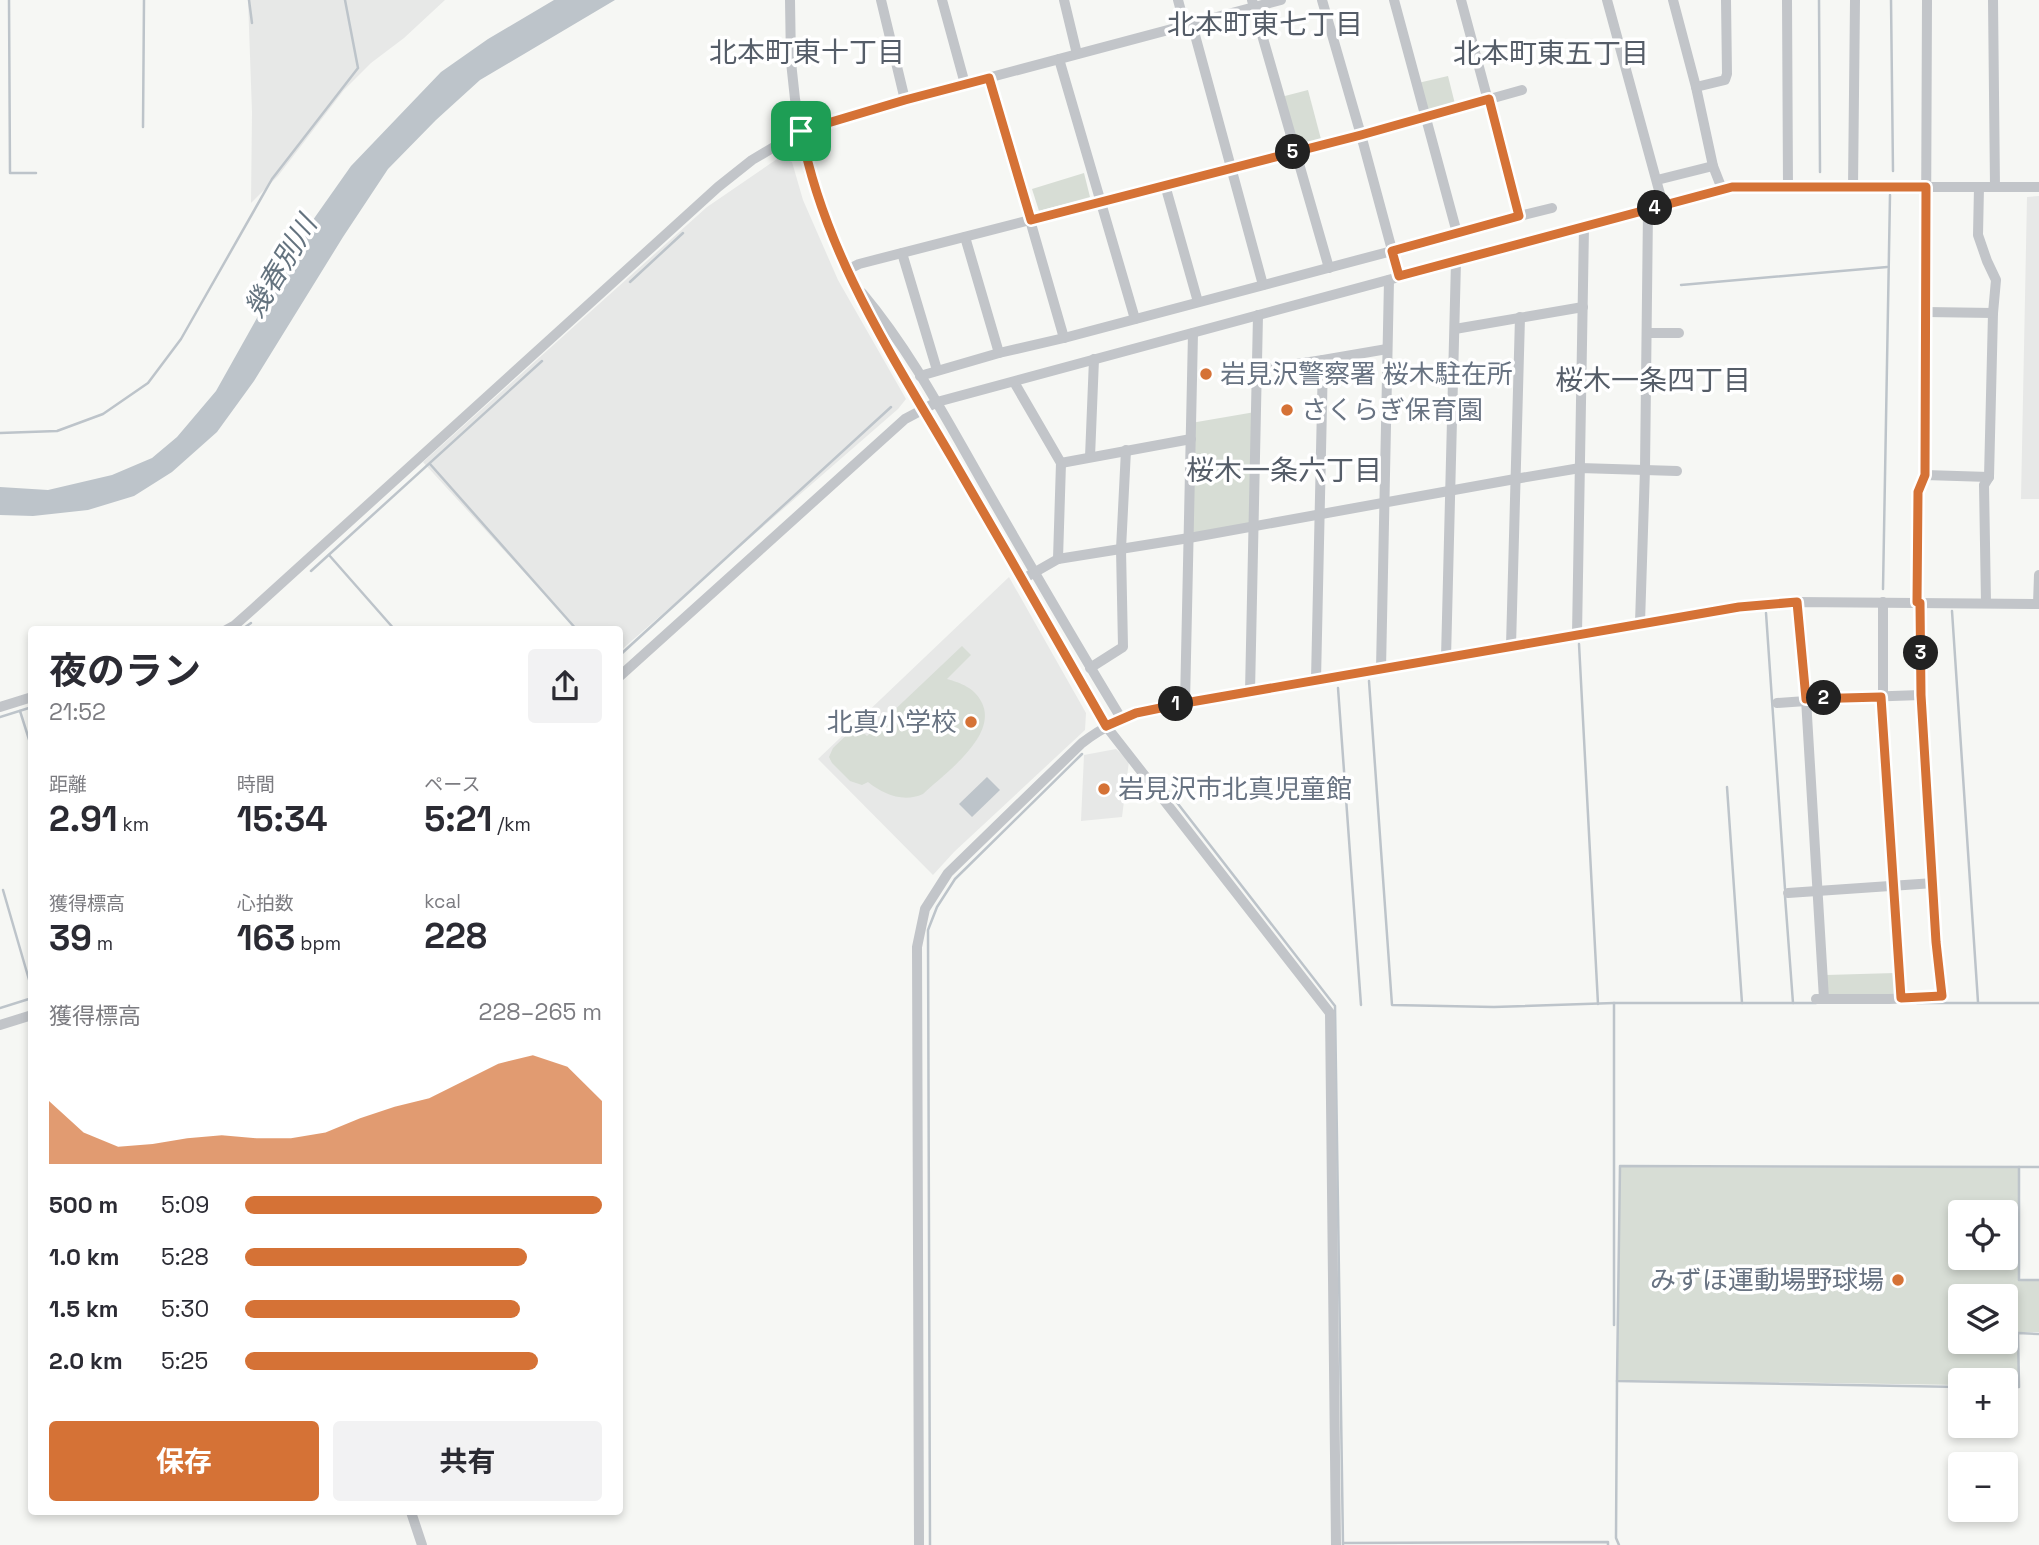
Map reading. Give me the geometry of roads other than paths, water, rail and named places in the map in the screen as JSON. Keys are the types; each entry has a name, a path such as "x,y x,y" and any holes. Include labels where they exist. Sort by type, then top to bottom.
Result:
{"street":[{"path":"790,0 791,62 795,99 814,191 866,310 1106,726 1330,1013 1336,1545"},
{"path":"881,0 905,100"},
{"path":"942,0 965,84"},
{"path":"1064,0 1077,54"},
{"path":"1178,0 1189,25 1232,168 1263,285"},
{"path":"233,626 718,187 752,160 801,131 905,100 1189,25 1253,4 1281,0"},
{"path":"1322,0 1392,251 1394,278 1387,349 1381,669"},
{"path":"1394,0 1457,233"},
{"path":"1461,0 1519,216"},
{"path":"1607,0 1663,205"},
{"path":"1673,0 1713,166 1722,189"},
{"path":"1696,87 1725,80 1726,0"},
{"path":"1787,0 1787,187"},
{"path":"1853,187 1855,0"},
{"path":"1797,602 1806,700 1820,999 1942,996 1936,942 1918,602 1918,492 1925,475 1927,0"},
{"path":"1993,0 1996,187"},
{"path":"1253,4 1329,268"},
{"path":"1059,59 1135,319"},
{"path":"989,78 1064,338"},
{"path":"847,270 859,264 1361,135 1522,90"},
{"path":"1657,180 1713,166"},
{"path":"1166,185 1198,302"},
{"path":"623,673 905,419 937,402 1732,187 2039,187"},
{"path":"1979,187 1978,234 1996,280 1989,477 1984,485 1986,603"},
{"path":"920,376 1552,208"},
{"path":"1640,624 1648,210"},
{"path":"1577,635 1584,227"},
{"path":"965,237 999,353"},
{"path":"902,253 937,370"},
{"path":"1446,658 1457,261"},
{"path":"853,283 889,327 937,402 1121,718"},
{"path":"1455,329 1583,307"},
{"path":"1926,312 1993,313"},
{"path":"1250,692 1258,315"},
{"path":"1511,646 1520,317"},
{"path":"1185,703 1193,333"},
{"path":"1647,333 1679,333"},
{"path":"1257,370 1387,349"},
{"path":"1090,457 1094,359"},
{"path":"1316,680 1323,360"},
{"path":"1014,382 1061,463 1058,559"},
{"path":"1061,463 1191,439"},
{"path":"1090,668 1123,647 1121,549 1126,450"},
{"path":"1023,579 1058,559 1580,468 1677,471"},
{"path":"1925,475 1989,477"},
{"path":"919,1545 917,947 920,928 925,909 948,873 1082,743 1121,718 1152,709 1739,607 1797,602 2039,604 2039,575"},
{"path":"1884,602 1882,697 1901,998"},
{"path":"1777,703 1921,695"},
{"path":"0,707 28,698"},
{"path":"1788,893 1934,883"},
{"path":"0,1025 28,1016"},
{"path":"412,1515 422,1545"}],"waterway":[{"path":"9,0 10,173 36,173"},
{"path":"143,127 144,0"},
{"path":"249,0 252,23"},
{"path":"0,433 57,431 103,414 148,383 181,339 272,179 358,68 345,0"},
{"path":"1819,0 1820,172"},
{"path":"1891,0 1893,171"},
{"path":"1883,589 1890,195"},
{"path":"630,282 683,233"},
{"path":"1681,285 1887,267"},
{"path":"311,571 542,361"},
{"path":"623,652 891,407"},
{"path":"430,464 573,626"},
{"path":"329,555 391,626"},
{"path":"1952,611 1978,1002"},
{"path":"1766,613 1785,889"},
{"path":"247,626 251,623"},
{"path":"1579,644 1598,1004"},
{"path":"1369,681 1392,1005 1494,1007 1614,1003 1816,1003"},
{"path":"1338,688 1361,1005"},
{"path":"0,717 28,708"},
{"path":"20,711 28,736"},
{"path":"930,1545 928,930 937,907 955,879 1082,754"},
{"path":"1727,787 1742,1003"},
{"path":"1168,791 1335,1006 1343,1545"},
{"path":"3,890 28,976"},
{"path":"1785,896 1793,1003"},
{"path":"0,1008 28,999"},
{"path":"1614,1003 1614,1325"},
{"path":"1917,1003 2039,1003"},
{"path":"1948,1387 1617,1381 1620,1166 2039,1167"},
{"path":"2019,1167 2019,1280 2039,1280"},
{"path":"2018,1387 2018,1333 2039,1334"},
{"path":"1617,1381 1616,1538 1619,1545"},
{"path":"1343,1543 1608,1542 1608,1545"}],"place":[{"name":"岩見沢警察署 桜木駐在所","path":"1206,374"},
{"name":"さくらぎ保育園","path":"1287,410"},
{"name":"北真小学校","path":"971,722"},
{"name":"岩見沢市北真児童館","path":"1104,789"},
{"name":"みずほ運動場野球場","path":"1898,1280"}],"district":[{"name":"北本町東七丁目","path":"1265,24"},
{"name":"北本町東十丁目","path":"807,52"},
{"name":"北本町東五丁目","path":"1551,53"},
{"name":"桜木一条四丁目","path":"1653,380"},
{"name":"桜木一条六丁目","path":"1284,470"}],"water label":[{"name":"幾春別川","path":"280,266"}]}
